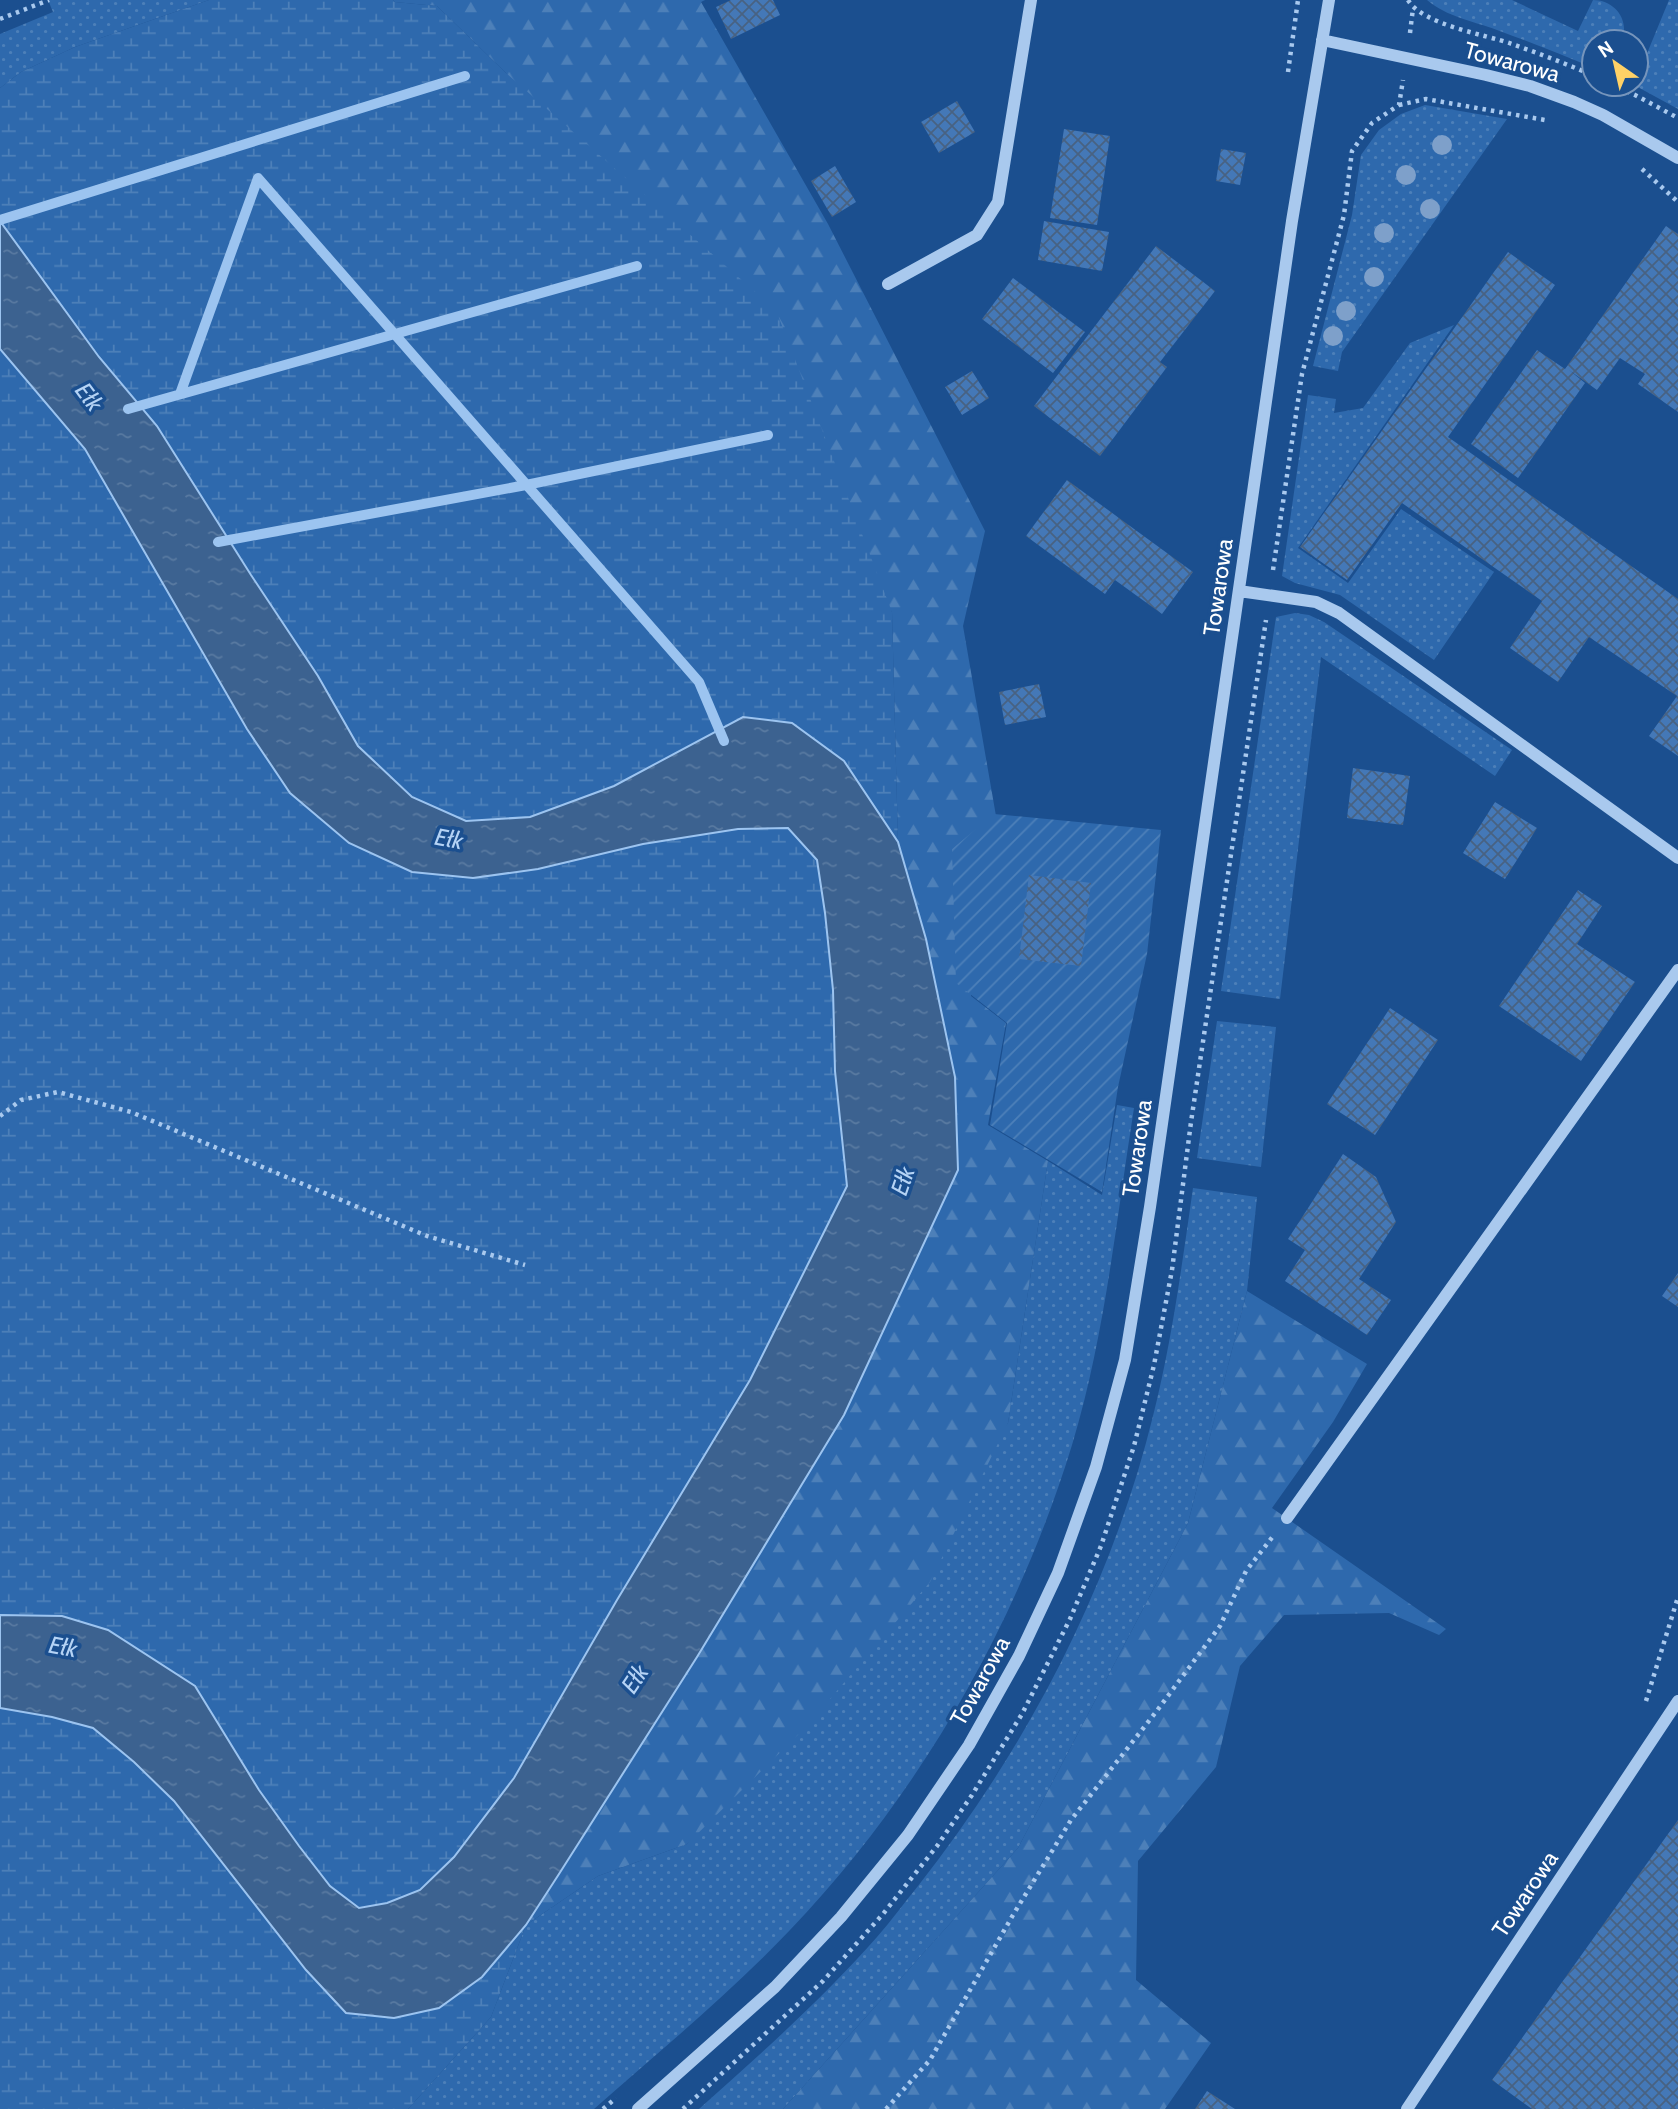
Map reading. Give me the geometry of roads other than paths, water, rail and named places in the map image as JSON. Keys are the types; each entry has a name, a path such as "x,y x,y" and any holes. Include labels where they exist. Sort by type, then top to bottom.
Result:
{"street":[{"path":"888,284 977,235 998,202 1031,0"},
{"name":"Towarowa","path":"638,2109 775,1987 841,1917 908,1835 969,1745 1020,1656 1058,1573 1096,1467 1125,1360 1150,1207 1292,220 1329,0"},
{"name":"Towarowa","path":"1322,40 1486,75 1541,90 1613,120 1678,158"},
{"path":"1239,591 1316,602 1339,613 1678,858"},
{"path":"1287,1518 1678,970"},
{"name":"Towarowa","path":"1408,2109 1678,1701"}],"water":[{"name":"Ełk","path":"0,221 99,357 157,426 318,676 358,746 412,797 466,821 530,817 614,786 743,717 792,723 844,761 898,842 926,939 955,1077 958,1170 844,1415 697,1657 526,1925 482,1977 439,2008 394,2018 346,2013 306,1970 174,1801 134,1762 93,1728 52,1717 0,1708 0,1615 62,1616 108,1630 195,1686 259,1790 299,1846 330,1886 359,1908 387,1903 420,1890 454,1857 514,1778 617,1600 750,1380 847,1186 835,1071 833,990 817,860 788,828 738,829 643,844 538,869 473,878 412,872 349,843 290,793 247,729 85,449 0,349"}],"waterway":[{"path":"0,220 465,76"},
{"path":"180,394 258,178 699,682 724,741"},
{"path":"128,409 637,266"},
{"path":"218,542 526,485 768,435"}]}
